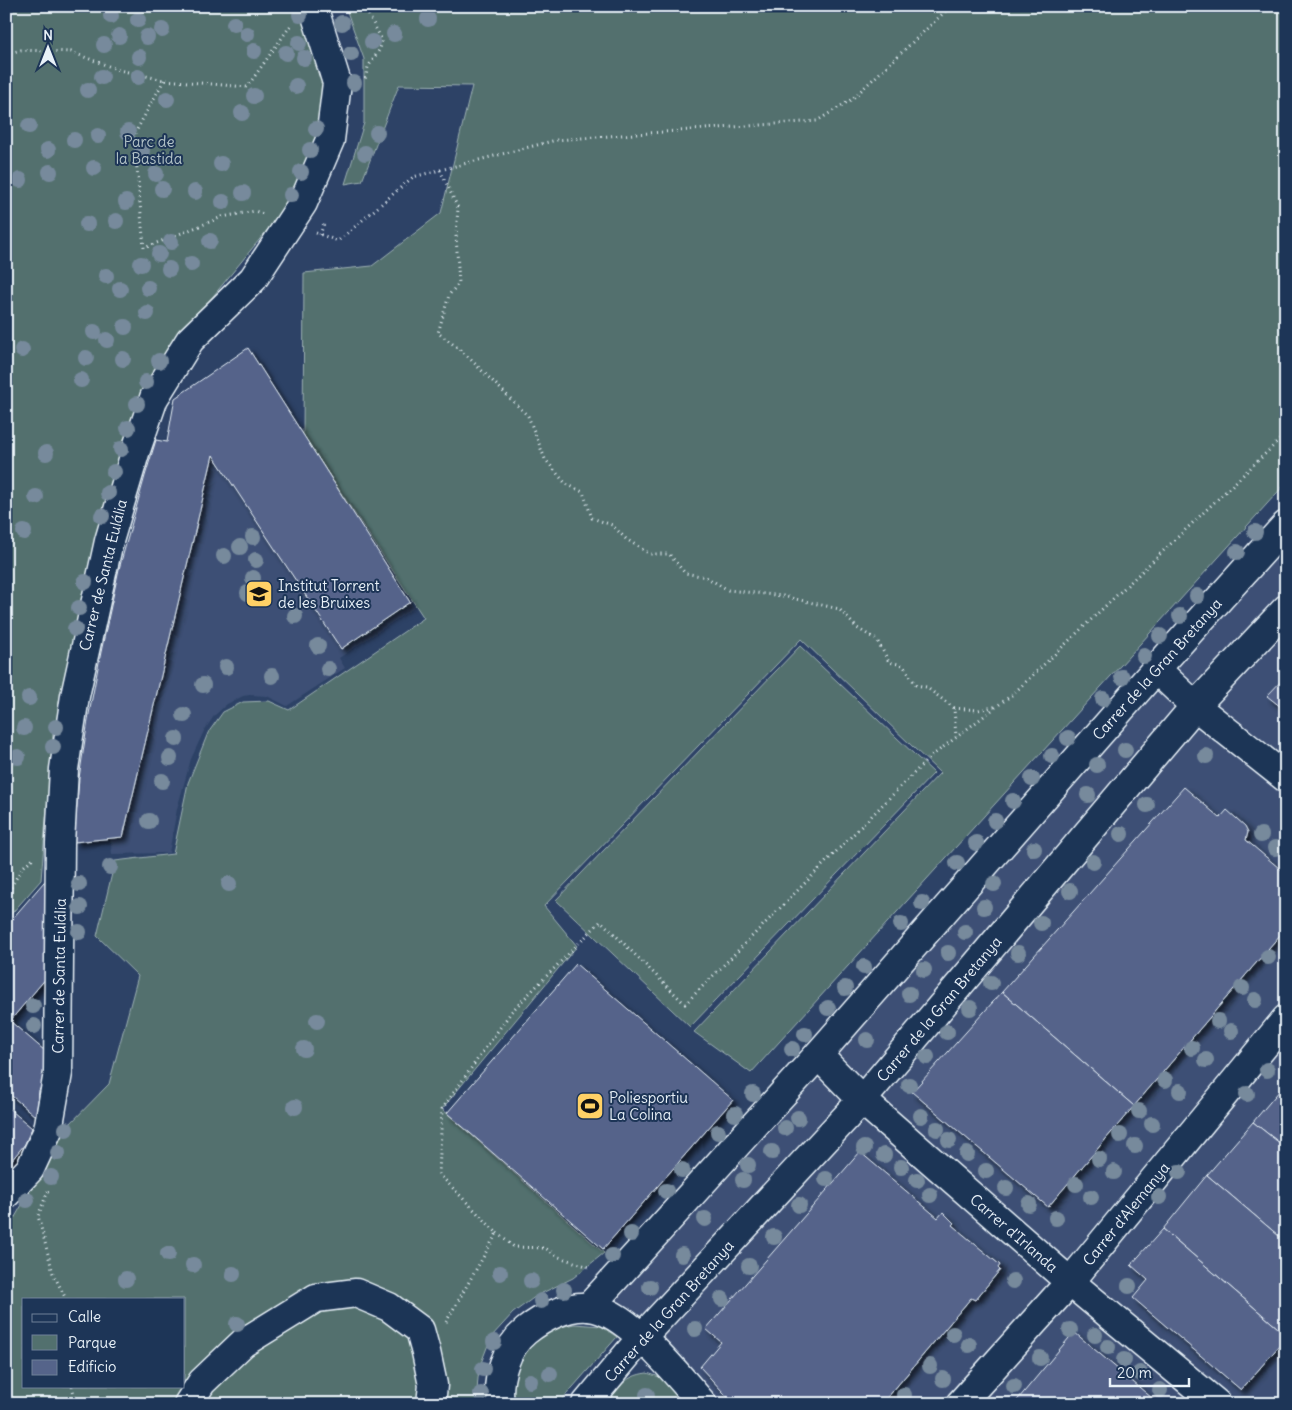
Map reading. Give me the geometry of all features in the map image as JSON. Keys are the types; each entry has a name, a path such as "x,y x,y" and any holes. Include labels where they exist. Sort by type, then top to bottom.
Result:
{"street":[{"name":"Carrer de Santa Eulália","path":"6,1194 30,1169 48,1130 58,1073 60,844 64,769 75,696 109,540 135,452 154,398 190,340 253,279 303,203 330,140 337,83 303,14"},
{"name":"Carrer de la Gran Bretanya","path":"589,1307 818,1055 1156,669 1286,525"},
{"name":"Carrer de la Gran Bretanya","path":"586,1404 642,1337 862,1100 1195,706 1286,609"},
{"path":"1156,669 1195,706 1286,778"},
{"name":"Carrer d'Alemanya","path":"960,1404 1070,1282 1286,1019"},
{"name":"Carrer d'Irlanda","path":"818,1055 862,1100 1070,1282 1217,1404"},
{"path":"188,1404 202,1382 243,1343 316,1298 356,1294 389,1307 420,1330 432,1385 431,1404"},
{"path":"499,1403 500,1379 506,1360 524,1332 552,1315 571,1308 589,1307 605,1311 618,1318 642,1337 703,1404"}],"path":[{"path":"164,80 134,135 144,248 222,218 255,211 338,241 413,177 556,140 817,121 852,99 951,6"},
{"path":"6,54 21,50 71,52 119,70 164,80 246,87 303,14"},
{"path":"440,170 458,208 456,262 459,283 449,295 438,333 462,351 528,416 545,459 566,484 583,492 592,518 612,525 626,539 650,554 669,554 686,573 706,577 728,590 783,596 839,609 857,628 878,640 889,662 903,665 916,685 926,687 954,708 978,710 998,706"},
{"path":"591,1267 559,1257 545,1248 514,1247 497,1233 439,1174 442,1109 512,1011 600,921 686,1004 930,758 1014,694 1286,434"},
{"path":"954,708 956,738"},
{"path":"35,1159 49,1190 38,1216 53,1273 66,1298"},
{"path":"427,1356 497,1233"},
{"path":"72,1388 80,1404"}],"shaded area":[{"name":"Institut Torrent de les Bruixes","path":"248,348 414,608 339,658 345,668 287,706 267,696 250,695 243,696 227,704 214,716 204,731 191,759 177,809 169,853 112,854 110,838 74,842 79,778 89,714 119,569 156,440 167,442 175,398"},
{"path":"1286,534 1286,1404 703,1404 601,1298"}],"green space":[{"name":"Parc de la Bastida","path":"6,6 297,6 313,35 323,70 324,102 316,138 299,182 273,223 205,306 140,394 53,733 41,880 6,920"},
{"path":"345,6 1286,6 1286,483 751,1073 694,1032 940,773 801,639 544,906 577,946 442,1109 604,1253 573,1278 536,1296 513,1313 491,1337 481,1363 476,1404 6,1404 6,1233 65,1129 109,1084 138,976 97,936 115,861 173,854 188,783 208,733 223,712 243,702 269,701 289,710 424,618 303,435 304,273 372,266 441,213 472,86 399,85 362,181 345,184 364,123 364,59"},
{"path":"800,646 934,773 690,1027 556,900"},
{"path":"574,1324 601,1326 617,1337 558,1404 514,1404 512,1390 517,1366 527,1348 552,1329"},
{"path":"647,1373 663,1378 686,1404 606,1404 623,1383 639,1374"}],"building":[{"name":"Institut Torrent de les Bruixes","path":"248,348 410,602 341,649 213,455 123,837 74,842 79,778 101,652 119,569 156,440 167,442 175,398"},
{"path":"1286,676 1286,711 1267,696"},
{"path":"1184,787 1220,818 1227,810 1245,826 1248,832 1246,840 1286,874 1286,928 1134,1106 1002,992"},
{"path":"50,875 47,977 10,1021 45,1051 45,1083 39,1090 35,1116 6,1091 6,926"},
{"name":"Poliesportiu La Colina","path":"576,964 733,1100 603,1249 447,1113"},
{"path":"1002,992 1134,1106 1048,1207 912,1092"},
{"path":"1286,1083 1286,1148 1253,1122"},
{"path":"6,1106 32,1128 25,1144 6,1167"},
{"path":"1253,1122 1286,1148 1286,1242 1207,1175"},
{"path":"860,1152 938,1218 943,1212 954,1223 952,1225 1000,1265 998,1268 1000,1270 975,1300 971,1298 882,1404 734,1404 700,1367 721,1342 706,1329"},
{"path":"1207,1175 1286,1242 1286,1335 1163,1229"},
{"path":"1163,1229 1286,1335 1286,1338 1241,1390 1133,1298 1148,1280 1131,1265"},
{"path":"1074,1332 1159,1404 1014,1404"}],"place":[{"name":"Institut Torrent de les Bruixes","path":"259,594"},
{"name":"Poliesportiu La Colina","path":"590,1106"}]}
